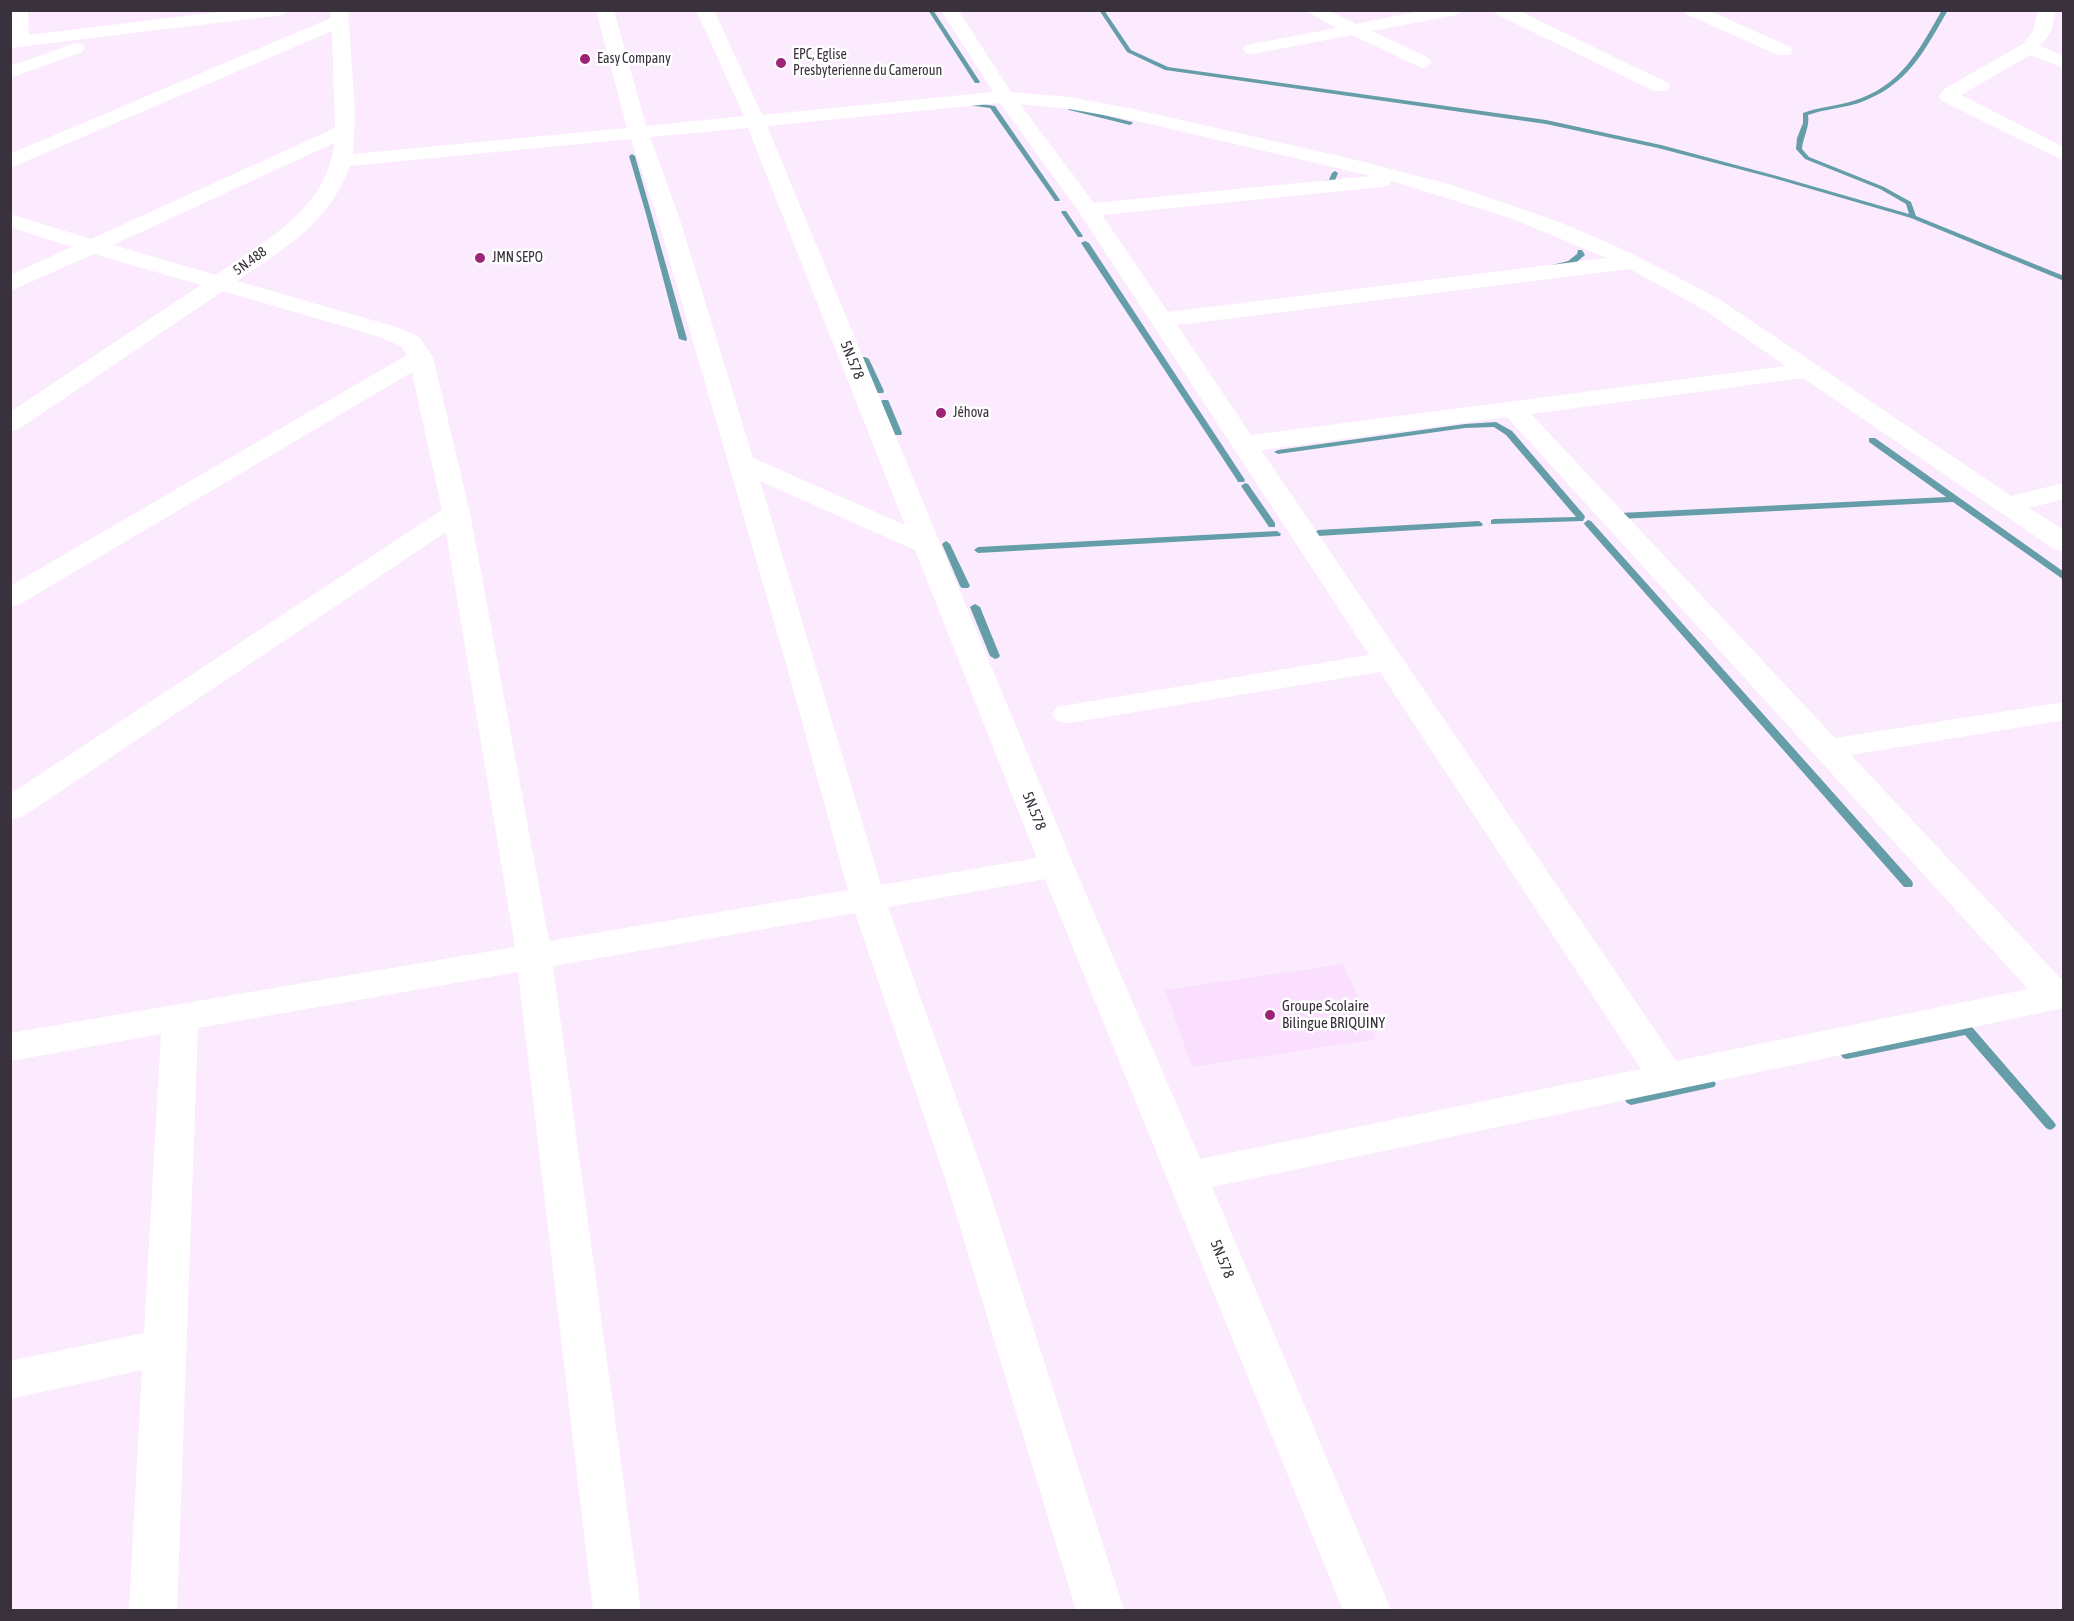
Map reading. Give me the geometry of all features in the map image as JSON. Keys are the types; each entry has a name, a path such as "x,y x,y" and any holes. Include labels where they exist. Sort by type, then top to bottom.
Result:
{"street":[{"path":"19,10 15,43 123,30 176,17 282,10"},
{"path":"605,10 638,131 669,220 742,463 868,899 967,1184 1100,1611"},
{"name":"5N.578","path":"705,10 755,120 1056,866 1188,1177 1367,1611"},
{"path":"949,10 1005,97 1088,210 1667,1078"},
{"path":"1313,10 1422,62"},
{"path":"1252,49 1456,10"},
{"path":"1502,10 1661,87"},
{"path":"1692,10 1784,51"},
{"path":"2047,10 2042,32 2029,48 1951,93 1949,97 2064,155"},
{"path":"10,162 340,16"},
{"name":"5N.488","path":"10,424 221,282 306,221 320,203 342,161 345,130 340,16"},
{"path":"10,73 123,30"},
{"path":"2029,48 2064,63"},
{"path":"342,161 1005,97 1050,99 1090,105 1407,179 1500,208 1582,239 1695,295 2064,543"},
{"path":"10,284 345,130"},
{"path":"1088,210 1407,179"},
{"path":"10,220 91,246 388,332 411,342 421,357 456,513 534,956 617,1611"},
{"path":"1161,320 1632,262"},
{"path":"10,598 421,357"},
{"path":"1244,444 1808,370"},
{"path":"1513,409 2060,996"},
{"path":"742,463 927,545"},
{"path":"2007,505 2064,491"},
{"path":"10,810 456,513"},
{"path":"1068,714 1389,661"},
{"path":"1828,749 2064,711"},
{"path":"10,1047 1056,866"},
{"path":"1188,1177 2060,996"},
{"path":"153,1611 180,1018"},
{"path":"10,1380 166,1347"}],"shaded area":[{"name":"Groupe Scolaire Bilingue BRIQUINY","path":"1343,964 1377,1039 1192,1067 1165,990"}],"waterway":[{"path":"930,10 977,82"},
{"path":"1101,10 1129,51 1167,69 1546,122 1659,146 1913,217"},
{"path":"1913,217 1909,203 1882,188 1807,158 1799,149 1800,138 1806,123 1805,114 1858,101 1890,86 1920,53 1945,10"},
{"path":"969,104 992,106"},
{"path":"993,107 1057,200"},
{"path":"1071,109 1130,123"},
{"path":"632,156 649,213"},
{"path":"1320,183 1332,182 1335,173"},
{"path":"1064,212 1080,236"},
{"path":"649,215 683,339"},
{"path":"1913,217 2064,279"},
{"path":"1085,243 1241,480"},
{"path":"1556,265 1570,263 1581,255 1580,251"},
{"path":"865,359 880,391"},
{"path":"885,402 898,433"},
{"path":"1278,452 1465,426 1496,424 1509,433 1581,517"},
{"path":"1872,440 1955,499"},
{"path":"1245,486 1272,525"},
{"path":"1620,516 1955,499"},
{"path":"1955,499 2064,577"},
{"path":"1494,522 1580,519"},
{"path":"1588,523 1908,884"},
{"path":"1318,533 1479,524"},
{"path":"978,550 1277,534"},
{"path":"946,544 965,586"},
{"path":"975,607 995,656"},
{"path":"1847,1055 1968,1030 2050,1125"},
{"path":"1631,1100 1710,1084"}],"place":[{"name":"Easy Company","path":"585,59"},
{"name":"EPC, Eglise Presbyterienne du Cameroun","path":"781,63"},
{"name":"JMN SEPO","path":"480,258"},
{"name":"Jéhova","path":"941,413"},
{"name":"Groupe Scolaire Bilingue BRIQUINY","path":"1270,1015"}]}
